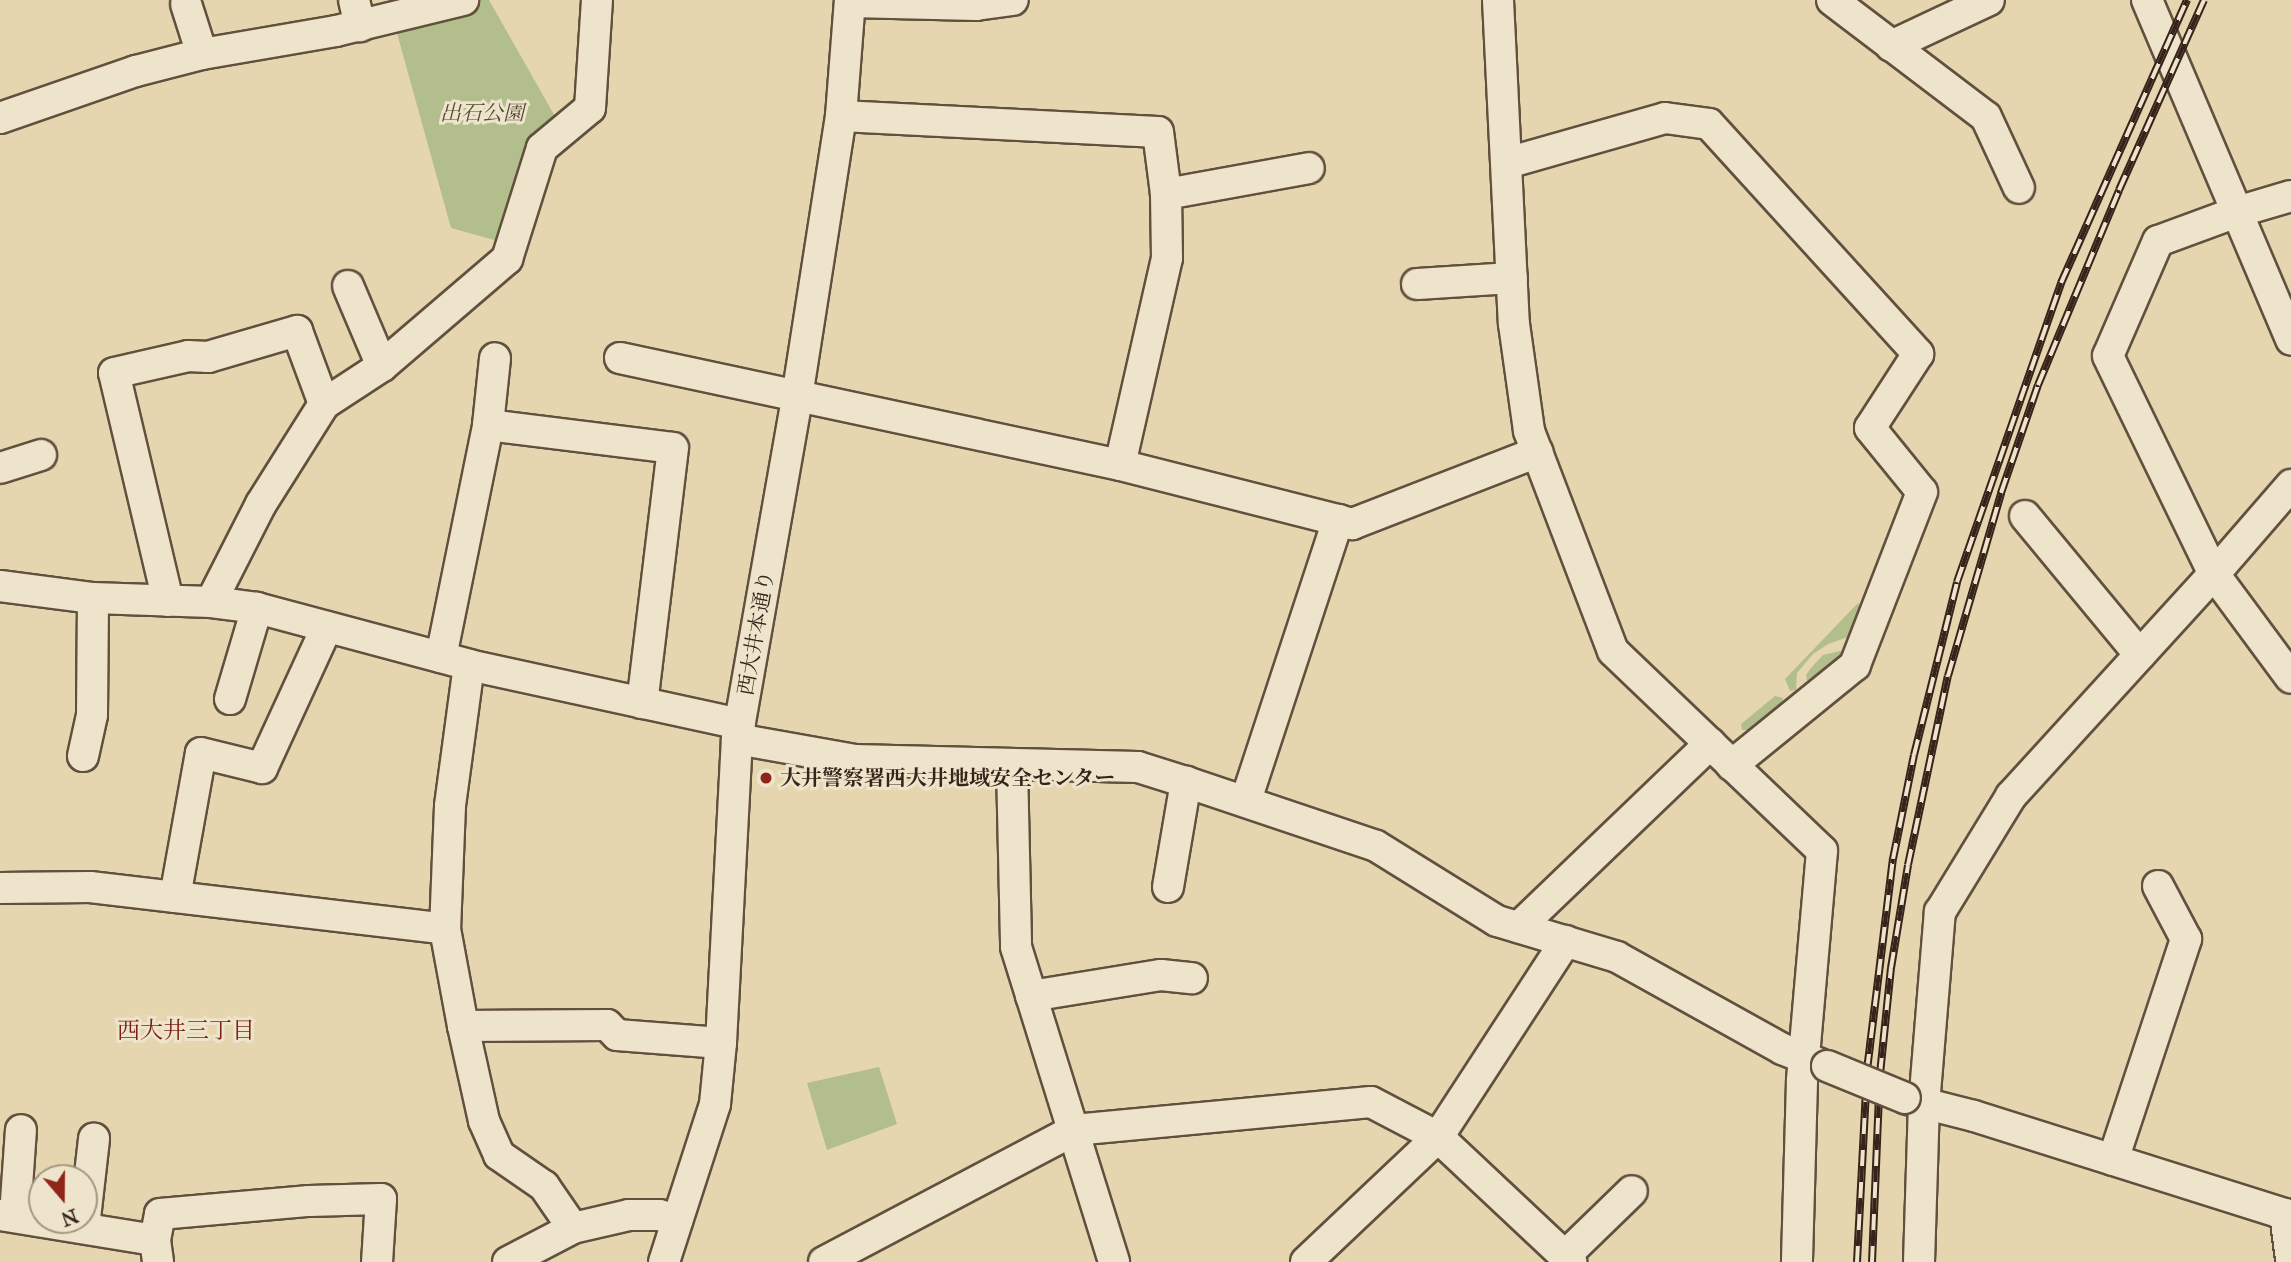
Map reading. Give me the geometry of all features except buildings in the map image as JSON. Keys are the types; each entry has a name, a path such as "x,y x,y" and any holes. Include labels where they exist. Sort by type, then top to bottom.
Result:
{"street":[{"path":"211,602 261,504 324,404 382,366 507,259 541,148 590,108 597,0"},
{"path":"850,1 976,5 1013,0"},
{"path":"1498,0 1514,324 1527,417 1613,651 1822,851 1816,1062 1797,1262"},
{"path":"1832,0 1986,117 2019,188"},
{"path":"1891,46 1989,0"},
{"path":"2147,0 2291,340"},
{"name":"西大井本通り","path":"664,1262 715,1104 721,1043 738,732 797,397 841,116 850,1"},
{"path":"0,118 136,71 357,13 451,2"},
{"path":"186,4 202,54"},
{"path":"841,116 1158,132 1167,194 1167,258 1120,465"},
{"path":"1507,163 1665,118 1709,124 1918,354 1870,428 1922,492 1855,665 1732,765"},
{"path":"1167,194 1309,167"},
{"path":"2291,196 2237,212 2158,242 2108,356 2214,574 2291,678"},
{"path":"1417,284 1512,278"},
{"path":"348,286 382,366"},
{"path":"168,601 114,373 188,356 208,357 297,331 324,404"},
{"path":"495,358 455,661 446,929 463,1026 484,1121 499,1155 544,1186 573,1228"},
{"path":"620,358 1120,465 1352,524 1538,452"},
{"path":"488,425 674,448 642,703"},
{"path":"0,468 41,455"},
{"path":"1919,1262 1914,1102 1940,912 2011,796 2214,574 2291,485"},
{"path":"2025,516 2140,655"},
{"path":"1246,800 1338,520"},
{"path":"2,581 93,598 211,602 257,608 455,661 642,703 738,732 855,760 1138,767 1246,800 1376,846 1497,920 1617,957 1782,1049 1914,1102 1974,1116 2288,1215 2291,1259"},
{"path":"83,756 92,715 93,598"},
{"path":"230,699 257,608"},
{"path":"175,897 201,753 262,768 327,627"},
{"path":"1519,927 1710,744"},
{"path":"1012,765 1016,947 1114,1262"},
{"path":"1168,887 1186,782"},
{"path":"2112,1160 2186,939 2158,886"},
{"path":"0,888 90,887 446,929"},
{"path":"1306,1262 1438,1137 1566,941"},
{"path":"1031,996 1161,975 1192,978"},
{"path":"463,1026 607,1025 617,1035 721,1043"},
{"path":"824,1262 1074,1130 1371,1102 1438,1137 1568,1259 1632,1191"},
{"path":"21,1130 7,1215 28,1218"},
{"path":"91,1164 94,1139"},
{"path":"98,1232 156,1251 160,1214 309,1201 382,1199 377,1262"},
{"path":"508,1262 573,1228 629,1215 659,1215 677,1220"}],"green space":[{"name":"出石公園","path":"474,0 489,0 557,120 505,243 451,228 395,26"},
{"path":"1858,603 1860,606 1851,636 1828,644 1813,654 1797,673 1796,690 1790,691 1785,679"},
{"path":"1840,651 1848,653 1809,690 1806,675 1811,668 1823,655"},
{"path":"1775,696 1783,698 1782,703 1755,730 1742,730 1741,724"},
{"path":"879,1067 897,1124 827,1150 807,1083"}],"railway":[{"path":"1857,1262 1867,1070 1893,859 1914,755 1957,582 2061,283 2187,0"},
{"path":"1872,1262 1880,1074 1891,968 1908,865 1948,676 2001,493 2038,385 2119,190 2204,0"}],"place":[{"name":"大井警察署西大井地域安全センター","path":"766,778"}],"district":[{"name":"西大井三丁目","path":"186,1030"}]}
